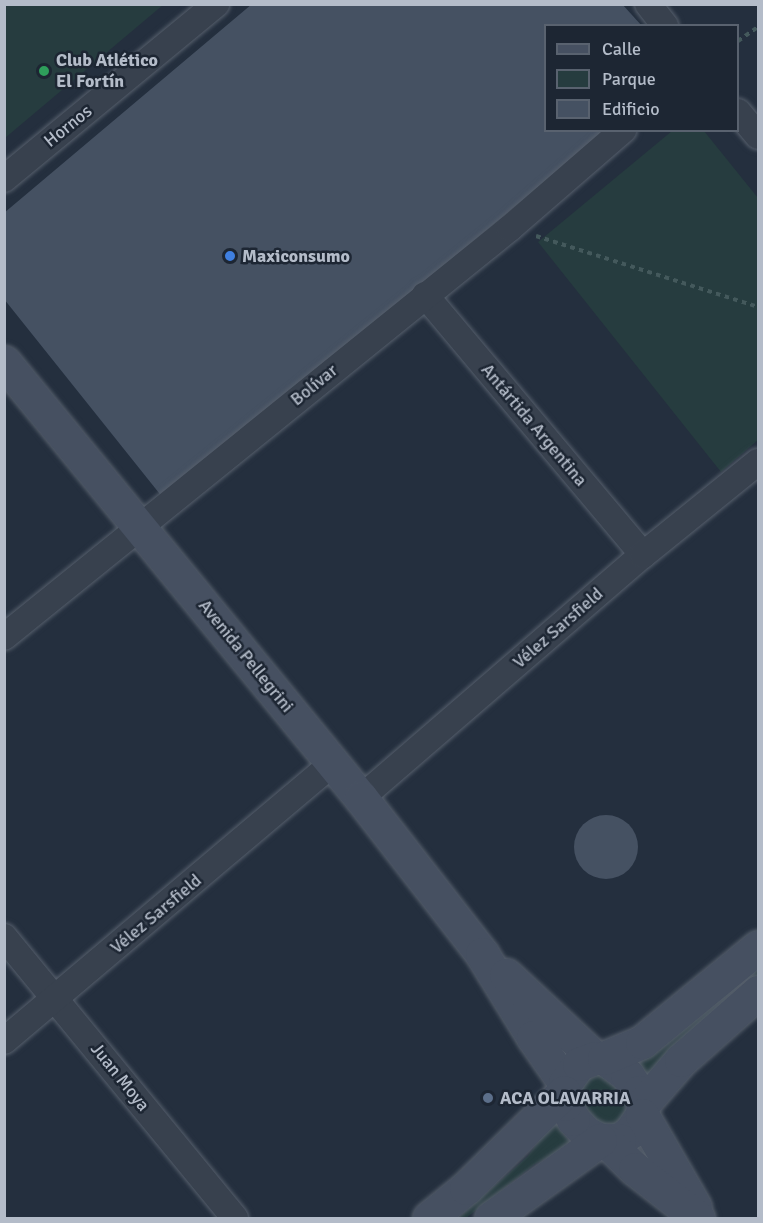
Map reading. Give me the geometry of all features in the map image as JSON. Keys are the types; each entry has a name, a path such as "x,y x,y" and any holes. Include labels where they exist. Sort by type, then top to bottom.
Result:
{"main road":[{"name":"Avenida Pellegrini","path":"4,362 333,763 482,954 564,1088"},
{"path":"429,1218 466,1188 564,1088 579,1064 642,1042 759,947"},
{"name":"Avenida Pellegrini","path":"482,954 599,1058"},
{"path":"491,1218 603,1141 619,1140 624,1136 681,1060 759,992"},
{"path":"599,1058 627,1076 639,1092 642,1110 700,1218"},
{"path":"564,1088 565,1104 573,1119 586,1133 603,1141 635,1169 700,1218"}],"street":[{"name":"Hornos","path":"4,178 216,4"},
{"path":"648,4 664,24"},
{"path":"739,113 759,136"},
{"name":"Bolívar","path":"4,638 425,294 510,228 621,132"},
{"name":"Antártida Argentina","path":"425,294 643,555"},
{"name":"Vélez Sarsfield","path":"361,798 643,555 759,462"},
{"name":"Vélez Sarsfield","path":"4,1041 333,763"},
{"name":"Juan Moya","path":"4,937 235,1218"}],"path":[{"path":"739,39 759,27"},
{"path":"510,228 759,307"}],"green space":[{"name":"Club Atlético El Fortín","path":"5,4 163,4 163,5 5,138"},
{"path":"671,132 705,132 758,198 758,440 721,472 538,242"},
{"path":"758,967 758,982 651,1082 633,1061"},
{"path":"596,1072 613,1084 625,1101 626,1111 617,1130 587,1121 575,1086"},
{"path":"553,1121 573,1146 535,1164 466,1218 458,1218 528,1156"}],"building":[{"name":"Maxiconsumo","path":"252,4 622,4 640,24 544,24 544,132 605,132 163,498 4,299 4,213"},
{"path":"606,815 624,821 632,829 638,847 632,865 624,873 606,879 588,873 580,865 574,847 580,829 588,821"}],"place":[{"name":"Club Atlético El Fortín","path":"44,71"},
{"name":"Maxiconsumo","path":"230,256"},
{"name":"ACA OLAVARRIA","path":"488,1098"}]}
